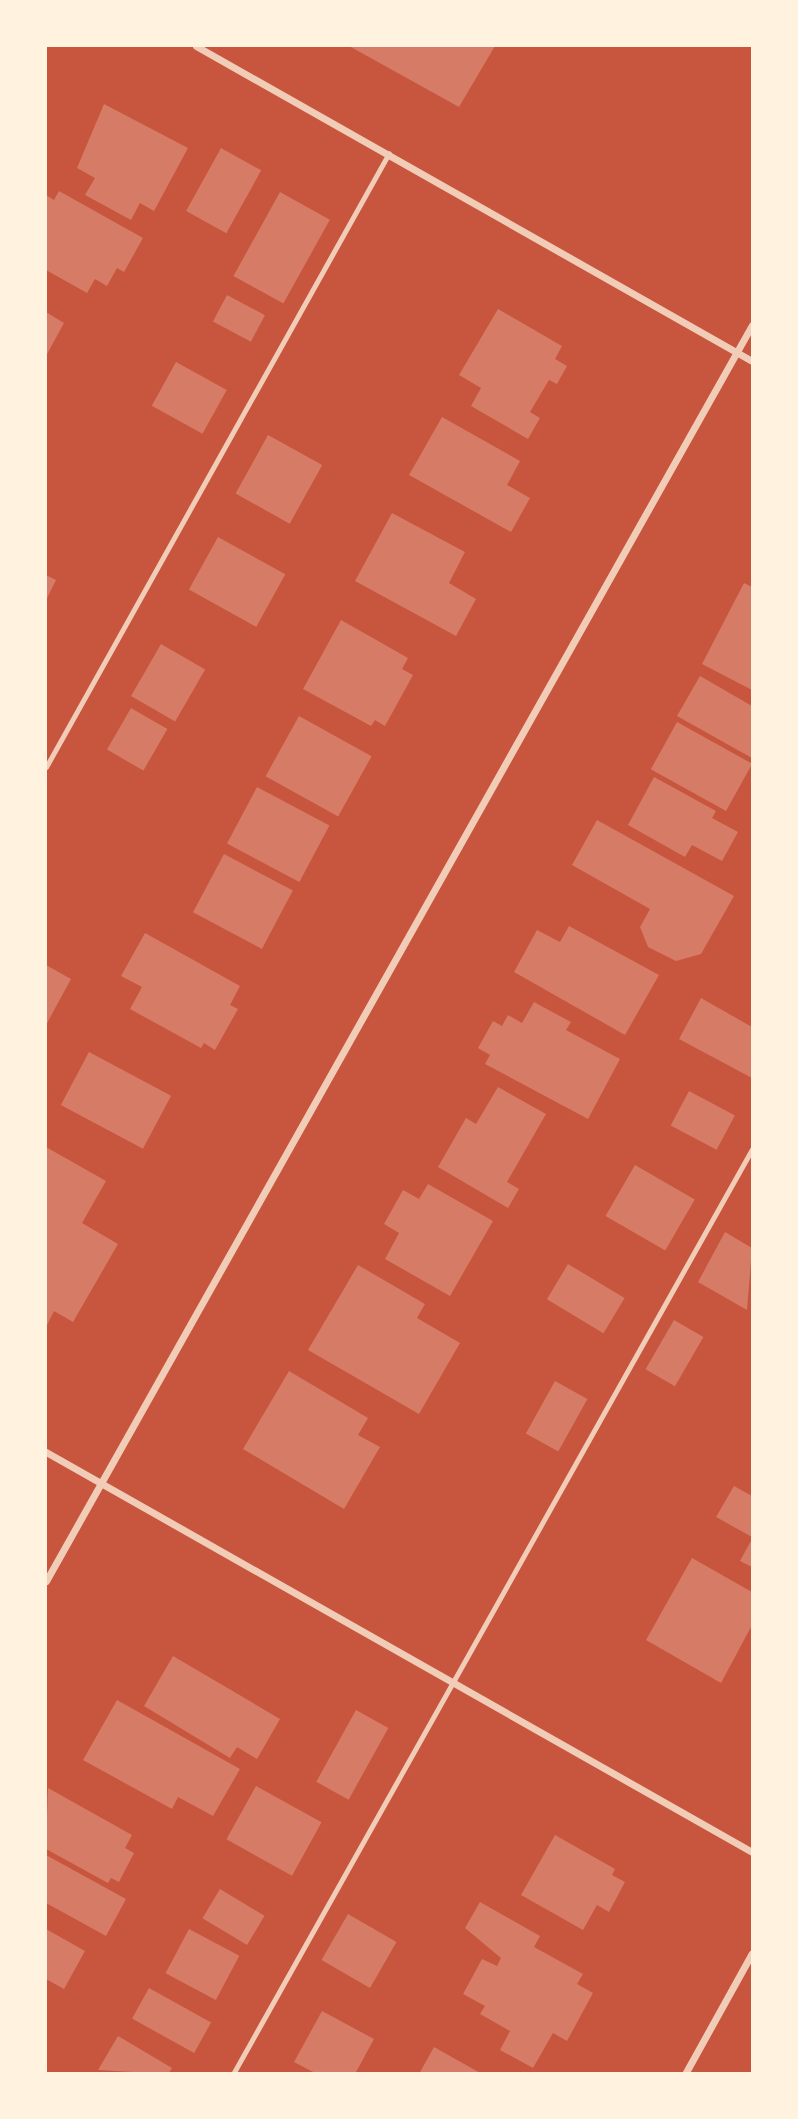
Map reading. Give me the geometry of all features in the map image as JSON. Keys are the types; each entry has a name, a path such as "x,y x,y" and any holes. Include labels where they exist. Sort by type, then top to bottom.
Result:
{"street":[{"path":"196,46 752,361"},
{"path":"46,1581 752,325"},
{"path":"46,1452 452,1685 752,1852"},
{"path":"685,2074 752,1952"}],"lane":[{"path":"46,767 389,153"},
{"path":"233,2074 752,1149"}],"building":[{"path":"349,46 495,46 459,107"},
{"path":"104,104 188,148 154,211 140,203 131,220 85,195 95,178 77,168"},
{"path":"221,148 261,170 226,233 186,211"},
{"path":"59,191 143,238 124,272 117,268 107,286 95,279 87,293 46,270 46,195 54,200"},
{"path":"280,192 330,220 283,304 233,276"},
{"path":"227,295 265,315 251,342 213,321"},
{"path":"498,309 562,346 555,359 567,366 557,384 549,380 530,412 540,418 528,439 471,406 481,388 459,375"},
{"path":"46,312 64,323 46,356"},
{"path":"176,362 227,390 202,434 152,406"},
{"path":"442,417 520,461 507,485 530,498 511,532 409,475"},
{"path":"268,435 322,465 290,524 236,494"},
{"path":"392,513 465,552 449,583 476,599 456,636 355,581"},
{"path":"218,537 285,574 256,627 189,589"},
{"path":"46,575 56,580 46,600"},
{"path":"744,583 752,587 752,690 702,664"},
{"path":"341,620 408,658 402,669 413,675 385,726 375,720 371,726 303,689"},
{"path":"161,644 205,670 175,721 131,696"},
{"path":"700,676 752,706 752,758 677,716"},
{"path":"131,708 167,729 143,771 107,750"},
{"path":"299,716 372,756 338,817 266,776"},
{"path":"677,722 752,764 726,811 651,769"},
{"path":"654,777 716,811 712,818 738,832 722,861 692,845 685,857 628,825"},
{"path":"257,787 329,825 299,882 227,844"},
{"path":"597,820 734,896 701,954 676,961 648,947 640,927 650,909 572,865"},
{"path":"224,854 293,891 262,949 193,912"},
{"path":"569,926 659,975 625,1035 514,972 537,930 560,942"},
{"path":"145,933 240,986 230,1005 238,1009 215,1050 204,1043 201,1048 130,1009 142,987 121,976"},
{"path":"46,965 71,979 46,1025"},
{"path":"701,998 752,1027 752,1078 679,1039"},
{"path":"534,1002 571,1022 566,1030 620,1059 588,1119 485,1064 490,1055 478,1048 493,1021 502,1026 508,1015 522,1023"},
{"path":"89,1052 171,1096 143,1149 61,1105"},
{"path":"498,1087 546,1114 507,1182 519,1189 508,1208 438,1167 466,1118 476,1124"},
{"path":"689,1091 735,1115 717,1150 671,1125"},
{"path":"46,1147 106,1181 82,1223 118,1244 73,1322 54,1311 46,1327"},
{"path":"635,1165 695,1200 665,1251 606,1216"},
{"path":"428,1184 493,1221 450,1296 385,1259 399,1233 384,1224 403,1190 419,1199"},
{"path":"725,1232 752,1248 747,1310 698,1282"},
{"path":"568,1264 625,1298 603,1333 547,1299"},
{"path":"358,1265 425,1304 417,1318 460,1343 419,1414 308,1350"},
{"path":"674,1320 703,1337 675,1386 646,1369"},
{"path":"289,1371 368,1418 358,1435 380,1447 344,1509 243,1449"},
{"path":"555,1381 587,1399 558,1451 526,1433"},
{"path":"734,1486 752,1496 752,1537 716,1517"},
{"path":"752,1539 752,1567 740,1561"},
{"path":"692,1558 752,1592 752,1625 721,1683 646,1640"},
{"path":"173,1656 280,1719 257,1759 237,1747 230,1758 144,1706"},
{"path":"117,1700 240,1769 213,1816 178,1797 172,1809 83,1760"},
{"path":"356,1710 388,1728 349,1800 316,1782"},
{"path":"256,1786 322,1822 292,1876 226,1839"},
{"path":"48,1788 132,1835 125,1848 134,1853 119,1882 111,1878 108,1883 46,1849"},
{"path":"555,1835 615,1869 612,1875 625,1882 609,1912 597,1905 583,1930 521,1895"},
{"path":"46,1855 126,1899 106,1936 46,1903"},
{"path":"220,1889 265,1916 247,1945 202,1918"},
{"path":"480,1902 540,1936 534,1947 583,1974 577,1984 593,1993 567,2041 553,2033 533,2068 500,2050 510,2031 480,2014 485,2006 463,1994 482,1959 497,1966 501,1958 465,1928"},
{"path":"348,1914 396,1942 370,1988 322,1960"},
{"path":"46,1929 85,1951 64,1989 46,1979"},
{"path":"189,1929 239,1956 216,2000 166,1973"},
{"path":"149,1988 211,2022 194,2053 132,2019"},
{"path":"322,2011 374,2039 355,2074 317,2074 294,2062"},
{"path":"118,2036 172,2068 168,2074 98,2070"},
{"path":"434,2047 482,2074 419,2074"}]}
